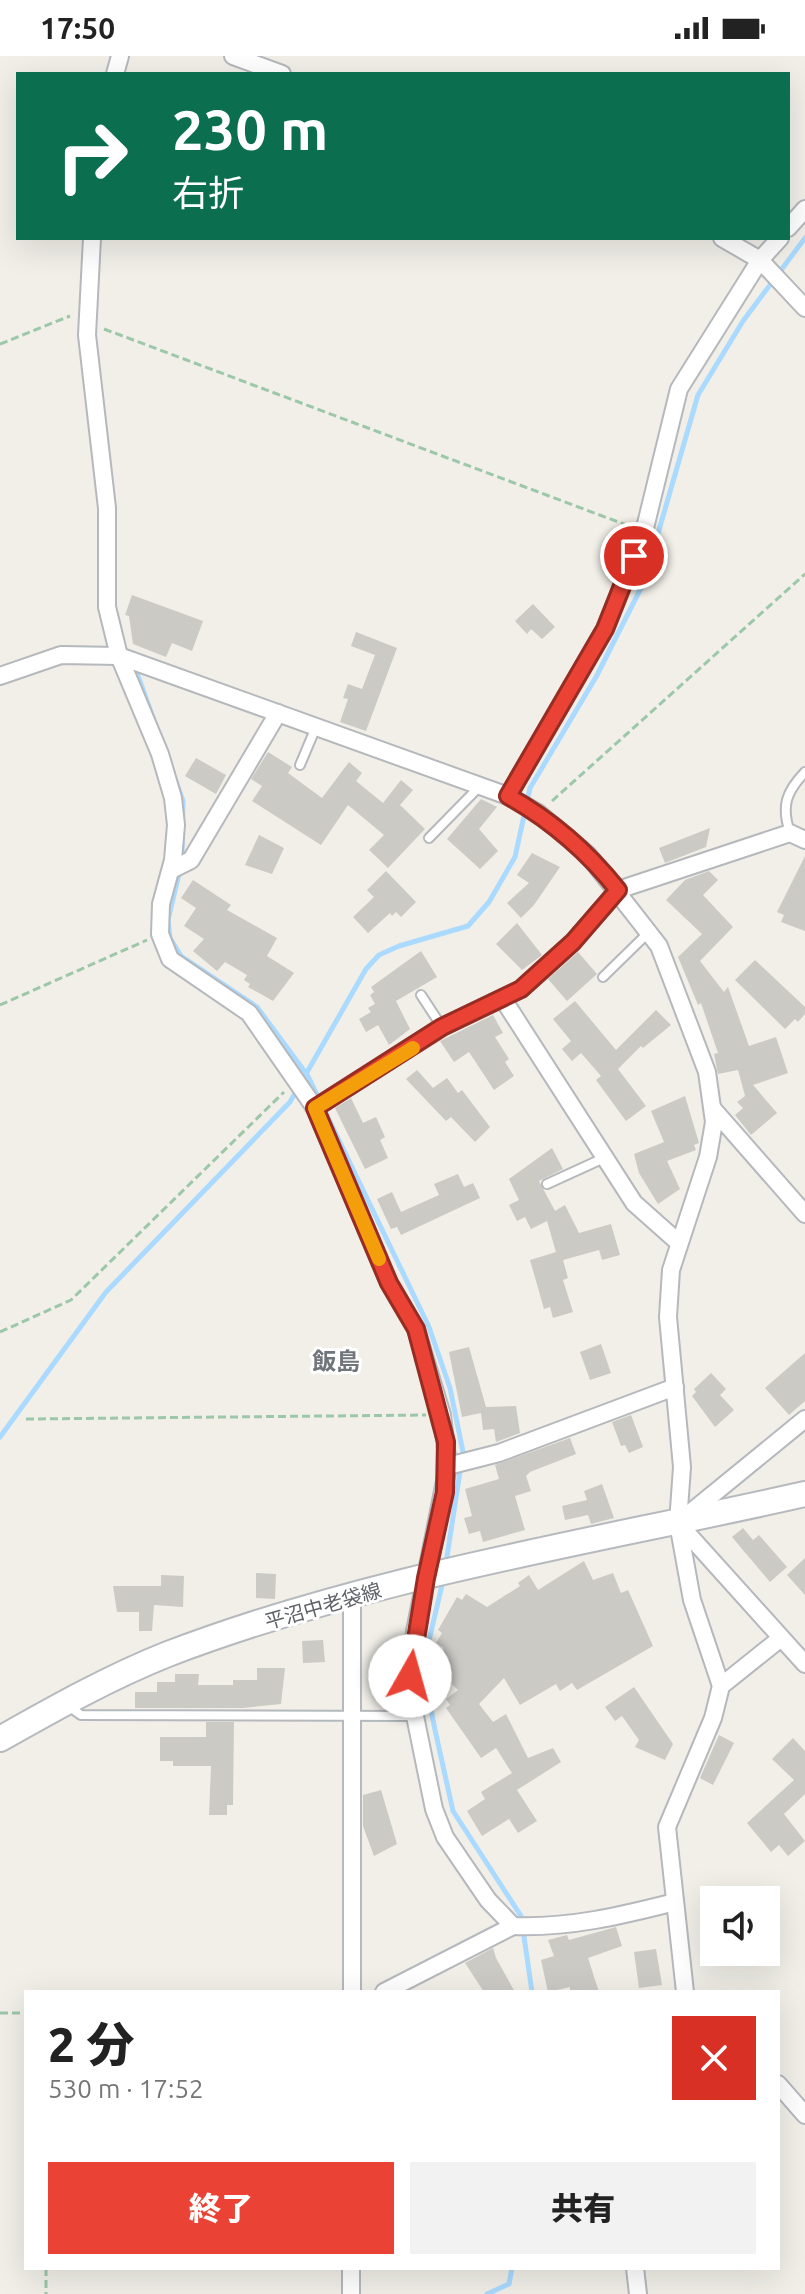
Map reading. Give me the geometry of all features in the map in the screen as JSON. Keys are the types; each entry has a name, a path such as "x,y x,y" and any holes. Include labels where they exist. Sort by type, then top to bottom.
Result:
{"main road":[{"name":"平沼中老袋線","path":"0,1739 65,1703 166,1655 352,1597 805,1494"}],"street":[{"path":"233,56 277,72"},
{"path":"790,226 805,209"},
{"path":"92,240 87,320 107,508 107,607 119,656 160,754 173,798 176,825 171,870 161,904 160,934 170,959 249,1013 315,1108 389,1283 416,1329 442,1415 448,1466 410,1676 415,1716 434,1809 445,1837 488,1900 513,1926"},
{"path":"725,240 760,260 805,308"},
{"path":"508,796 605,629 644,532 679,389 760,260 778,240"},
{"path":"0,676 61,655 119,656 508,796 538,813 588,855 659,946 707,1072 714,1122 708,1157 671,1270 668,1317 682,1467 678,1523 692,1600 721,1686 713,1718 667,1827 684,1984"},
{"path":"171,870 191,860 278,713"},
{"path":"315,1108 442,1027 503,999 545,971 618,890 797,836"},
{"path":"503,999 634,1203 679,1243"},
{"path":"713,1109 805,1214"},
{"path":"448,1466 499,1453 675,1387"},
{"path":"678,1523 805,1419"},
{"path":"678,1523 805,1664"},
{"path":"352,1597 352,1990"},
{"path":"721,1686 781,1638"},
{"path":"388,1990 513,1926 551,1927 597,1922 675,1902"},
{"path":"780,2086 805,2115"},
{"path":"351,2270 351,2294"},
{"path":"635,2270 638,2294"}],"lane":[{"path":"300,765 316,727"},
{"path":"797,836 783,813 787,794 805,772"},
{"path":"429,838 479,787"},
{"path":"603,977 649,932"},
{"path":"421,995 442,1027"},
{"path":"547,1184 605,1158"},
{"path":"65,1703 81,1715 415,1716"}],"path":[{"path":"0,344 64,316 87,320 644,532"},
{"path":"538,813 805,574"},
{"path":"0,1005 160,934"},
{"path":"0,1332 71,1300 296,1080"},
{"path":"26,1419 442,1415"},
{"path":"0,2013 24,2013"},
{"path":"46,2270 46,2294"}],"building":[{"path":"132,595 203,621 192,651 172,643 166,657 133,644 129,616 125,615"},
{"path":"533,604 555,627 542,639 531,629 527,634 515,621"},
{"path":"356,632 397,648 366,731 340,722 348,699 343,698 348,684 362,689 375,655 351,646"},
{"path":"268,752 292,767 288,773 322,798 349,762 362,773 356,781 383,803 401,780 413,790 400,805 425,829 388,868 369,850 384,835 348,805 321,845 252,801 262,786 251,779"},
{"path":"196,758 226,775 216,794 185,776"},
{"path":"481,799 497,807 479,829 498,851 480,869 447,839"},
{"path":"710,828 706,847 665,863 659,848"},
{"path":"259,835 284,848 272,874 245,865"},
{"path":"532,853 560,867 534,905 521,918 507,903 529,883 517,875"},
{"path":"805,856 805,931 781,922 784,915 777,912"},
{"path":"386,871 416,902 401,917 396,912 392,916 390,913 368,933 353,917 374,897 367,890"},
{"path":"709,871 718,880 703,895 733,927 700,961 724,992 728,987 749,1046 776,1037 788,1073 753,1085 777,1113 751,1135 735,1115 743,1108 737,1102 745,1096 738,1070 718,1074 714,1054 718,1053 701,1003 698,1005 678,957 702,934 666,900 685,880"},
{"path":"193,880 231,905 227,910 277,938 267,956 294,973 273,1001 248,987 250,984 244,980 247,975 225,962 217,971 193,951 204,939 184,926 196,908 181,898"},
{"path":"517,923 542,955 522,970 496,944"},
{"path":"421,951 437,977 396,1001 410,1029 389,1045 378,1025 366,1032 359,1019 371,1012 368,1008 375,1004 370,995 374,992 371,987"},
{"path":"578,952 597,974 567,1001 548,979"},
{"path":"755,960 805,1007 805,1014 798,1022 795,1019 785,1029 735,980"},
{"path":"575,1001 616,1050 656,1010 671,1025 643,1048 641,1046 618,1069 646,1106 626,1121 596,1080 601,1076 581,1053 572,1061 562,1049 571,1041 553,1019"},
{"path":"493,1015 503,1033 495,1037 509,1059 505,1062 514,1076 494,1090 469,1052 454,1062 440,1041"},
{"path":"417,1070 433,1088 447,1078 458,1093 462,1090 490,1127 475,1142 451,1117 446,1121 406,1079"},
{"path":"685,1096 699,1143 694,1145 696,1150 667,1161 680,1189 658,1204 639,1173 634,1154 664,1142 651,1111"},
{"path":"351,1098 363,1123 376,1117 385,1137 380,1140 388,1158 365,1169 335,1108"},
{"path":"552,1148 563,1169 539,1181 555,1211 565,1205 579,1233 611,1224 620,1255 602,1260 599,1250 563,1260 568,1278 563,1280 573,1312 553,1318 550,1307 544,1309 530,1260 556,1252 547,1221 531,1229 525,1217 517,1221 509,1205 519,1200 509,1179"},
{"path":"458,1174 464,1187 473,1183 480,1198 401,1235 397,1227 391,1229 377,1199 392,1192 401,1212 439,1195 434,1184"},
{"path":"601,1344 611,1373 590,1380 580,1352"},
{"path":"469,1347 486,1407 516,1406 520,1433 496,1442 494,1429 483,1430 481,1413 462,1417 449,1352"},
{"path":"805,1353 805,1401 789,1415 765,1388"},
{"path":"711,1373 726,1389 720,1395 734,1410 715,1427 692,1396 696,1392 694,1389"},
{"path":"631,1415 643,1447 629,1453 625,1445 621,1446 612,1422"},
{"path":"570,1438 576,1454 530,1472 526,1476 531,1491 515,1496 525,1530 483,1542 480,1531 469,1534 464,1518 472,1516 465,1489 499,1479 495,1465"},
{"path":"602,1484 614,1518 591,1524 588,1515 565,1520 562,1506 587,1500 584,1491"},
{"path":"743,1528 753,1540 759,1535 787,1567 770,1582 732,1537"},
{"path":"805,1558 805,1595 787,1575"},
{"path":"584,1561 593,1580 613,1573 621,1593 628,1590 653,1646 577,1690 572,1683 560,1691 556,1684 520,1705 504,1678 479,1704 493,1722 506,1714 528,1758 553,1748 561,1762 517,1790 537,1821 518,1833 509,1819 482,1836 467,1811 485,1799 481,1792 512,1773 496,1748 481,1758 446,1708 450,1705 446,1699 458,1690 431,1665 444,1648 436,1643 442,1633 438,1630 457,1597 462,1600 466,1594 487,1607 520,1586 518,1583 529,1575 538,1590"},
{"path":"256,1573 276,1574 275,1599 256,1598"},
{"path":"161,1575 184,1576 183,1607 154,1605 152,1631 139,1631 139,1612 117,1612 113,1586 161,1586"},
{"path":"323,1640 325,1662 303,1663 302,1641"},
{"path":"257,1668 285,1668 281,1704 243,1708 135,1708 135,1692 157,1692 157,1682 175,1682 175,1674 199,1674 198,1685 233,1685 233,1680 257,1680"},
{"path":"634,1687 673,1744 665,1760 635,1747 639,1740 622,1716 615,1721 605,1707"},
{"path":"206,1722 234,1722 233,1805 227,1805 227,1815 209,1815 211,1766 173,1766 173,1761 160,1761 160,1737 206,1737"},
{"path":"719,1735 734,1743 713,1785 700,1778"},
{"path":"793,1738 805,1751 805,1794 784,1814 805,1841 788,1856 779,1845 771,1852 747,1823 794,1780 772,1759"},
{"path":"381,1790 397,1844 374,1856 363,1826 363,1795"},
{"path":"616,1927 622,1946 588,1958 598,1990 570,1990 570,1987 548,1990 541,1960 554,1956 548,1940 567,1935 569,1940"},
{"path":"493,1948 514,1990 483,1990 465,1963"},
{"path":"656,1949 662,1985 639,1988 634,1952"}],"waterway":[{"path":"0,1437 106,1292 290,1102 366,969 379,955 399,946 468,926 489,902 515,857 530,788 596,677 644,582 698,395 743,321 805,238"},
{"path":"137,673 183,801 182,860"},
{"path":"180,870 168,920 170,938 181,956 257,1007 308,1076 429,1327 450,1388 463,1452 446,1563"},
{"path":"443,1581 426,1653 426,1684 435,1730 453,1811 521,1916 532,1990"},
{"path":"487,2294 509,2284 512,2270"}],"slow traffic":[{"path":"379,1259 315,1108 413,1048"}],"district":[{"name":"飯島","path":"336,1362"}],"route":[{"path":"410,1676 415,1631 445,1492 448,1466 442,1415 416,1329 389,1283 315,1108 422,1043 442,1027 496,1004 521,989 545,971 618,890 588,855 557,828 508,796 605,629 634,556"}]}
